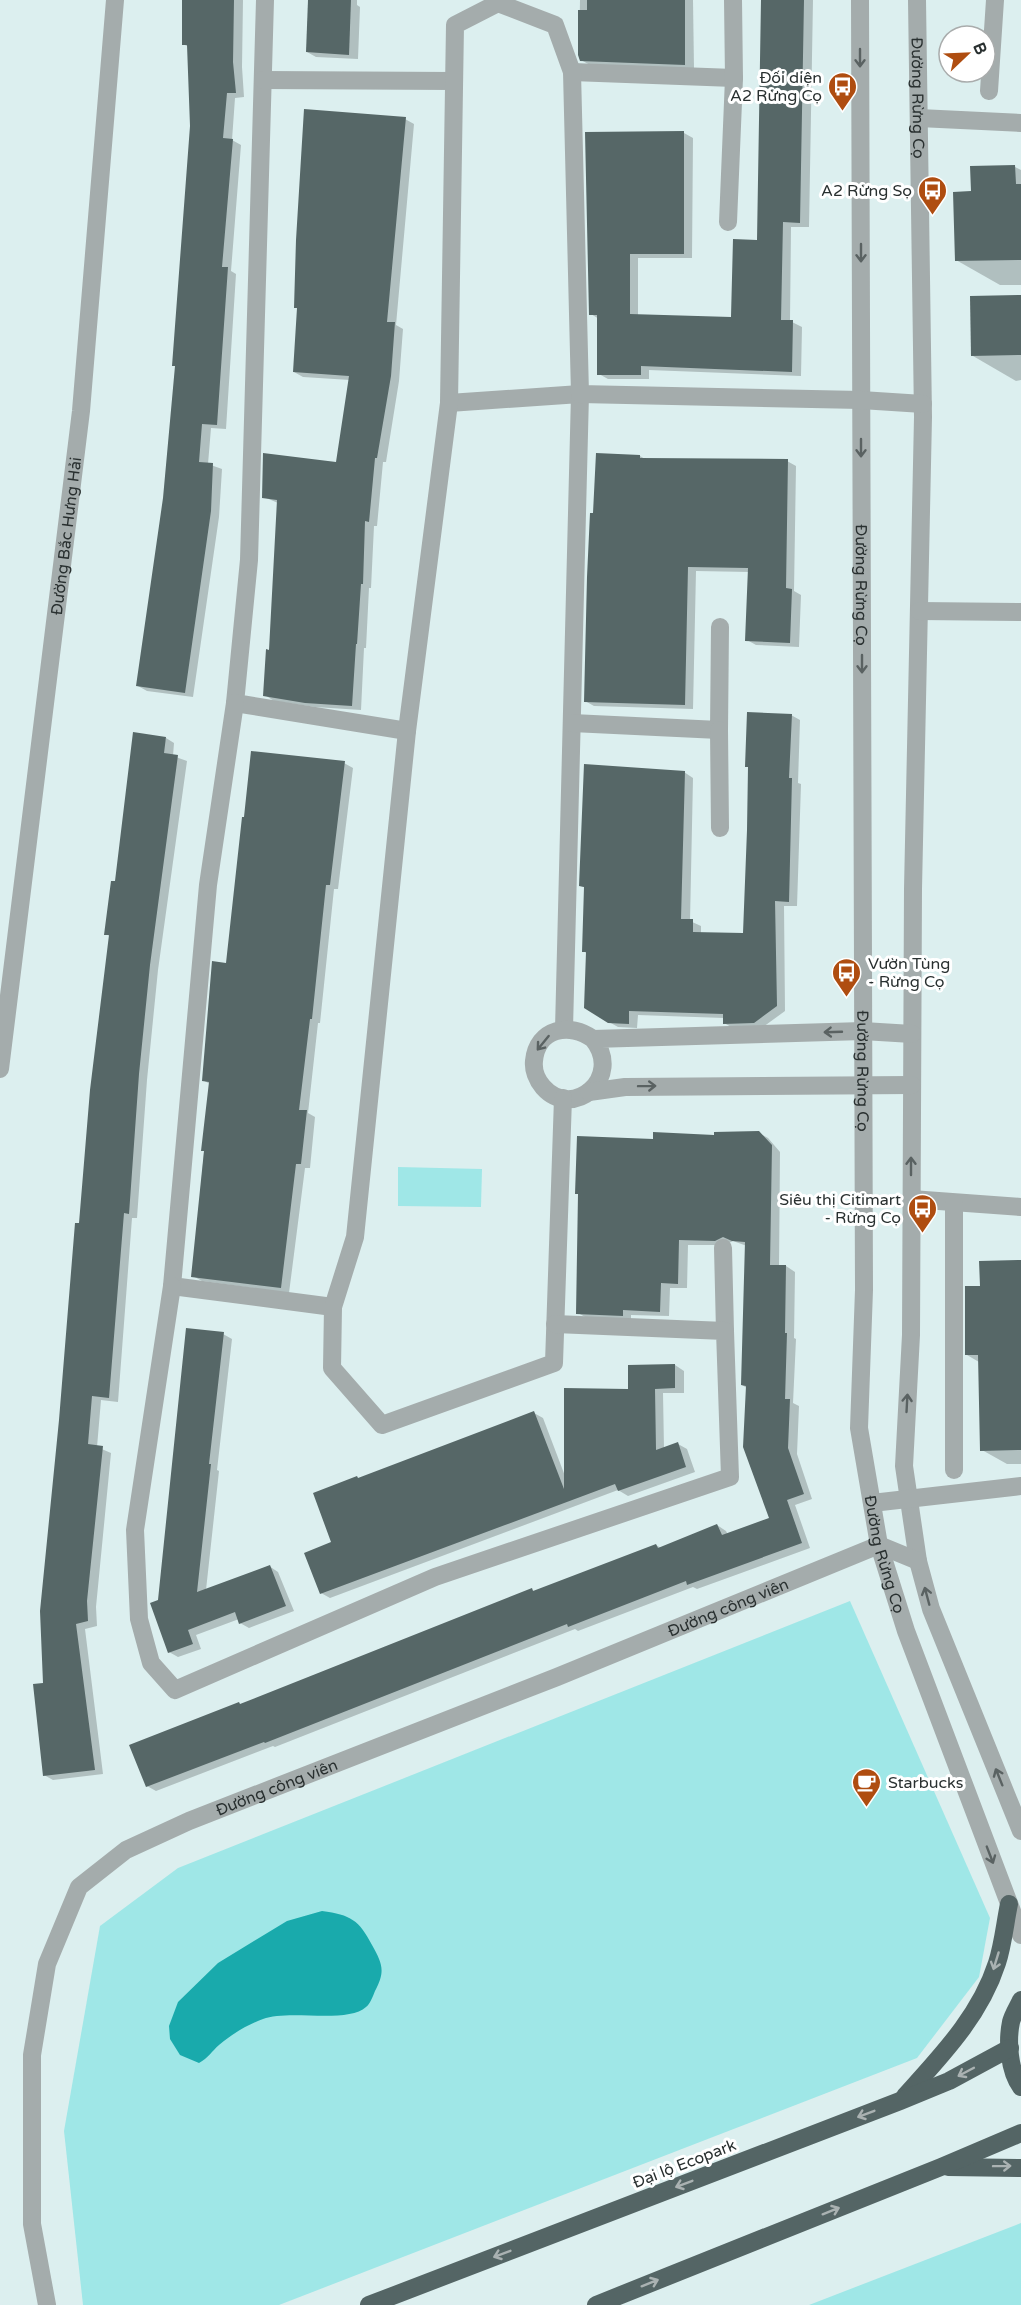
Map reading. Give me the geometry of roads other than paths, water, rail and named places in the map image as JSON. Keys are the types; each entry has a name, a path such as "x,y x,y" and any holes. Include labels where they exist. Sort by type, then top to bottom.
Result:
{"highway":[{"path":"900,2101 955,2041 980,2000 997,1963 1009,1904"},
{"path":"1021,2000 1011,2022 1010,2048 1021,2087"},
{"name":"Đại lộ Ecopark","path":"369,2305 900,2101 949,2081 1010,2048"},
{"path":"596,2305 1021,2133"},
{"path":"941,2167 1021,2168"}],"street":[{"name":"Đường Bắc Hưng Hải","path":"0,1069 81,411 115,0"},
{"path":"265,0 249,560 235,703 207,885 172,1286 135,1530 140,1619 151,1663 175,1690 435,1577 730,1477 723,1248"},
{"path":"728,222 734,78 733,0"},
{"name":"Đường Rừng Cọ","path":"860,0 864,1031 864,1290 860,1428 879,1545 906,1631 1021,1935"},
{"name":"Đường Rừng Cọ","path":"917,0 922,404 912,1034 911,1335 903,1466 918,1561 931,1609 1021,1831"},
{"path":"989,90 995,0"},
{"path":"563,1098 554,1363 382,1425 332,1368 333,1307 355,1237 407,731 449,403 455,25 498,3 555,25 572,72 580,394 564,1029"},
{"path":"572,72 734,78"},
{"path":"263,80 454,81"},
{"path":"919,118 1021,123"},
{"path":"449,403 580,394 861,400 922,404"},
{"path":"919,611 1021,612"},
{"path":"720,627 720,828"},
{"path":"235,703 407,731"},
{"path":"572,723 719,730"},
{"path":"589,1092 600,1079 604,1062 599,1046 593,1039 574,1029 555,1031 540,1044 534,1063 539,1082 545,1090 563,1098 572,1099 589,1092 625,1086 912,1085"},
{"path":"593,1039 864,1031 912,1034"},
{"path":"911,1199 1021,1207"},
{"path":"954,1203 954,1470"},
{"path":"172,1286 333,1307"},
{"path":"555,1324 725,1331"},
{"path":"872,1503 1021,1486"},
{"path":"879,1545 918,1561"},
{"name":"Đường công viên","path":"47,2305 32,2224 32,2055 47,1964 79,1887 126,1850 189,1821 557,1677 879,1545"}],"place":[{"name":"Đối diện A2 Rừng Cọ","path":"843,112"},
{"name":"A2 Rừng Sọ","path":"933,216"},
{"name":"Vườn Tùng - Rừng Cọ","path":"847,998"},
{"name":"Siêu thị Citimart - Rừng Cọ","path":"922,1234"},
{"name":"Starbucks","path":"867,1808"}]}
